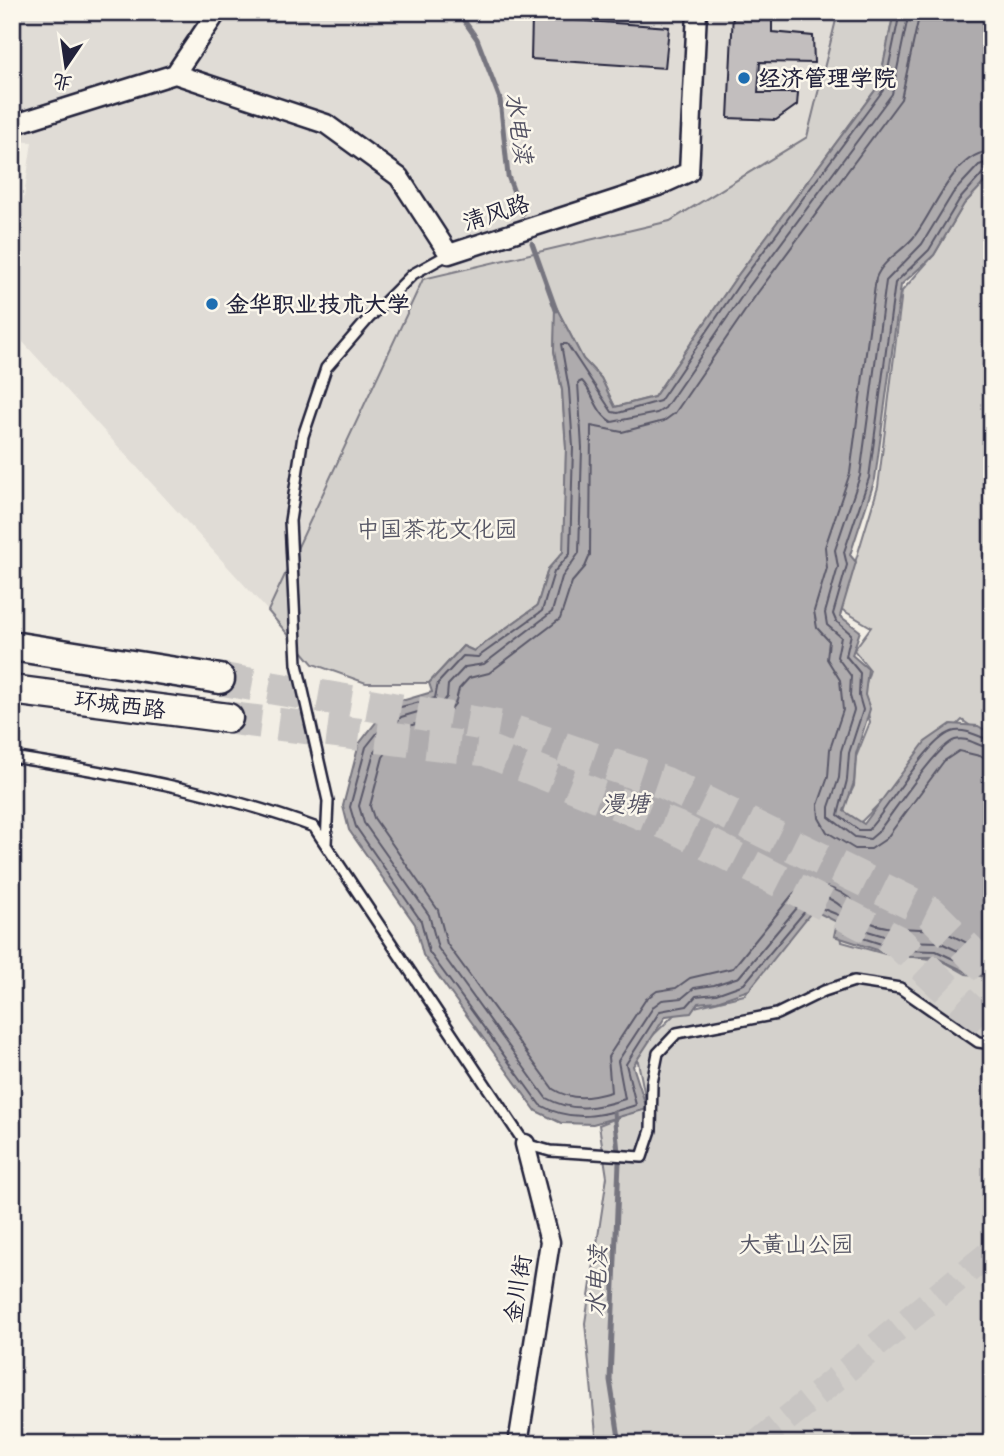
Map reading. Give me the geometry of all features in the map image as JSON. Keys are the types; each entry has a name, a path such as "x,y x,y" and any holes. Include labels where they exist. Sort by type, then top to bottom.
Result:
{"main road":[{"path":"12,646 220,679"},
{"name":"环城西路","path":"12,690 228,718"}],"street":[{"path":"12,125 175,74 217,12"},
{"name":"清风路","path":"175,74 327,124 399,177 449,254 658,186 689,172 697,12"},
{"name":"金川街","path":"518,1444 550,1242 525,1144"}],"lane":[{"path":"326,844 328,801 297,664 290,521 303,436 326,368 369,318 413,274 449,254"},
{"path":"12,757 97,771 260,807 314,827 525,1144 550,1151 642,1157 651,1129 652,1083 658,1053 677,1032 777,1014 824,991 854,981 900,988 978,1042 992,1044"}],"shaded area":[{"name":"金华职业技术大学","path":"12,12 838,12 807,137 670,221 423,279 268,611 12,330 12,278 32,142 12,141"}],"green space":[{"name":"中国茶花文化园","path":"838,12 894,12 879,85 735,279 654,397 615,407 601,378 583,359 556,307 554,351 562,390 566,448 564,552 548,569 537,606 474,651 463,646 429,683 366,683 313,664 268,611 423,279 670,221 807,137"},
{"path":"992,174 992,741 962,720 858,825 840,815 854,786 856,757 870,722 863,692 870,670 854,650 871,627 841,609 878,487 902,291 934,255 964,204"},
{"name":"大黄山公园","path":"812,910 839,920 842,942 885,954 941,960 966,974 992,977 992,1444 597,1444 585,1323 607,1177 599,1125 647,1106 636,1052 678,1011 744,995"}],"water":[{"name":"漫塘","path":"894,12 992,12 992,174 964,204 934,255 901,285 875,479 850,555 856,562 840,616 860,631 852,655 868,669 865,695 870,709 856,754 854,782 844,811 864,824 925,742 951,724 978,726 992,734 992,975 975,976 935,957 899,957 834,936 837,922 813,910 749,990 717,1001 698,1003 691,1013 666,1016 633,1066 647,1109 593,1124 561,1123 536,1111 423,955 415,924 349,830 343,806 359,744 395,698 405,700 432,692 429,683 463,646 474,651 537,606 548,569 563,552 566,448 562,390 554,351 555,305 583,359 601,378 615,407 654,397 735,279 879,85"}],"building":[{"name":"经济管理学院","path":"733,12 772,12 772,32 813,36 814,63 760,62 758,93 798,93 797,105 776,120 728,118"},
{"path":"532,17 669,27 665,68 531,59"}],"waterway":[{"name":"水电渎","path":"458,12 477,39 500,99 508,176 522,214"},
{"path":"532,243 556,310"},
{"name":"水电渎","path":"614,1112 619,1162 610,1380 620,1444"}],"tunnel":[{"path":"220,679 500,727 665,783 931,913 992,974"},
{"path":"228,718 486,750 675,827 898,942 992,1032"},
{"path":"756,1444 992,1251"}],"place":[{"name":"经济管理学院","path":"744,78"},
{"name":"金华职业技术大学","path":"212,304"}]}
